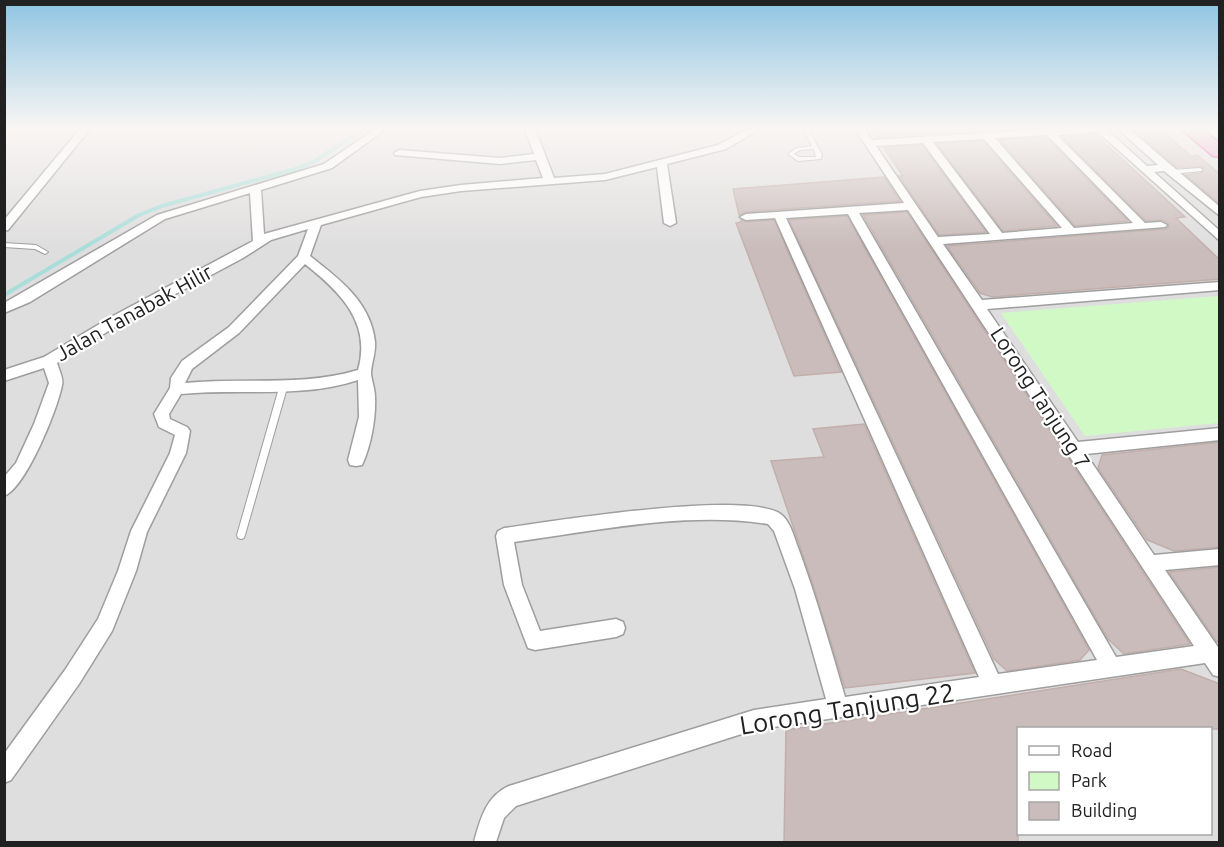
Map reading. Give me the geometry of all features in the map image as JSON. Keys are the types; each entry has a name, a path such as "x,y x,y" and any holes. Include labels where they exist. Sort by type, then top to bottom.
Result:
{"street":[{"path":"4,228 53,169"},
{"path":"4,309 161,217 320,169"},
{"path":"545,169 550,182"},
{"name":"Jalan Tanabak Hilir","path":"4,376 50,361 118,319 239,255 259,241 420,194 461,188 605,177 639,169"},
{"path":"663,169 670,223"},
{"name":"Lorong Tanjung 7","path":"887,169 980,305 1214,660"},
{"path":"947,169 998,236"},
{"path":"1016,169 1070,230"},
{"path":"1085,169 1141,225"},
{"path":"1144,169 1170,170 1220,213"},
{"path":"1144,169 1218,235"},
{"path":"255,188 259,241"},
{"path":"746,217 912,206"},
{"path":"852,210 1112,668"},
{"path":"779,215 993,686"},
{"path":"4,773 72,677 105,625 127,571 139,531 178,453 182,431 164,423 161,414 177,389 178,378 187,365 234,330 304,257 316,223"},
{"path":"936,241 1161,225"},
{"path":"304,257 345,290 358,310 369,344 368,363 364,373 369,388 369,404 356,460"},
{"path":"980,305 1220,286"},
{"path":"4,489 22,467 42,424 56,383 50,361"},
{"path":"177,389 283,388 350,379 364,373"},
{"path":"1074,449 1220,434"},
{"path":"616,628 535,641 513,585 504,536 641,517 745,512 772,518 782,529 804,589 838,707"},
{"path":"1149,563 1220,557"},
{"name":"Lorong Tanjung 22","path":"485,843 495,811 509,796 758,719 1112,668 1214,660"}],"lane":[{"path":"1170,170 1200,170"},
{"path":"4,245 36,248 45,252"},
{"path":"241,535 283,388"}],"shaded area":[{"path":"5,169 1219,169 1219,842 5,842"}],"green space":[{"path":"1219,296 1219,423 1085,436 1001,313"}],"building":[{"path":"898,169 939,169 986,232 939,235 899,176 903,176"},
{"path":"956,169 1007,169 1057,226 1003,231"},
{"path":"1025,169 1077,169 1128,221 1075,226"},
{"path":"1094,169 1132,169 1185,217 1176,218 1220,260 1220,279 992,297 980,293 947,246 1169,227 1168,223 1162,220 1146,221"},
{"path":"1203,169 1213,169 1220,174 1220,204 1186,175 1202,173"},
{"path":"884,177 900,201 746,212 739,215 733,189"},
{"path":"907,212 1190,644 1124,654 1108,639 863,215"},
{"path":"847,216 1089,650 1080,660 1007,671 994,659 789,220"},
{"path":"741,220 746,222 774,220 841,372 794,376 736,223"},
{"path":"864,424 975,673 845,688 771,461 824,457 813,429"},
{"path":"1220,442 1220,547 1174,551 1147,540 1098,468 1102,455"},
{"path":"1220,567 1220,642 1217,642 1169,572"},
{"path":"1181,669 1220,684 1220,729 1212,729 1212,727 1017,727 1018,843 784,843 786,730"}],"waterway":[{"path":"4,295 139,215 162,206 297,169"}]}
